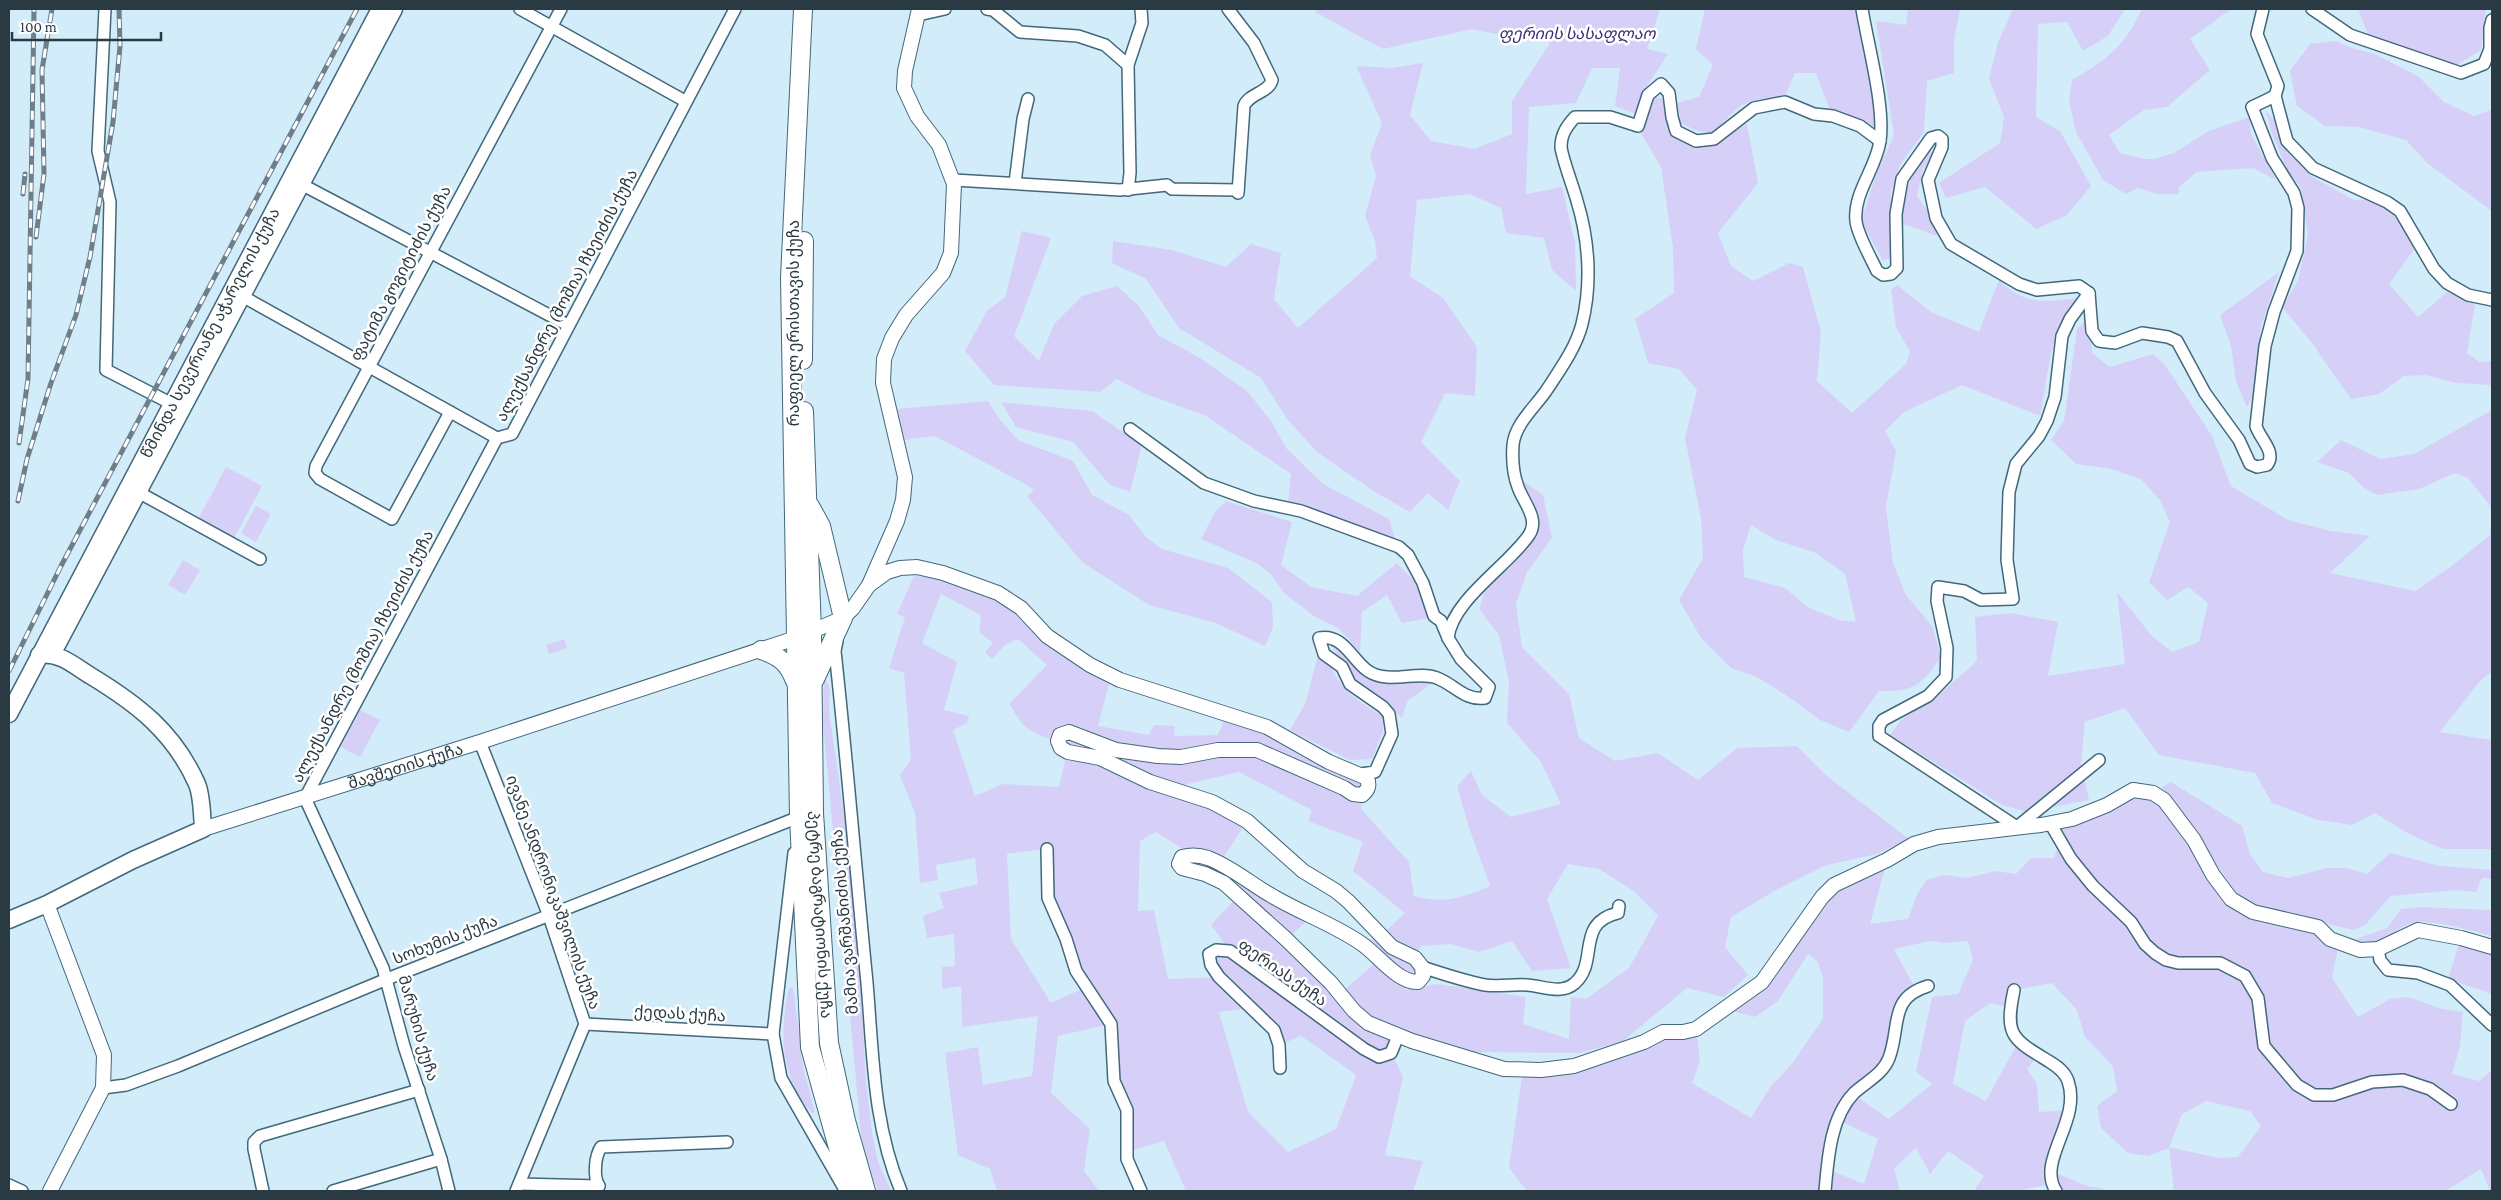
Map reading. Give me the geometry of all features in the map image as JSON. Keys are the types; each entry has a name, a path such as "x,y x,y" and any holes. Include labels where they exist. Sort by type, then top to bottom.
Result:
{"main road":[{"name":"წმინდა სევერიანე აჭარელის ქუჩა","path":"46,654 177,407 380,9"},
{"name":"წმინდა სევერიანე აჭარელის ქუჩა","path":"9,714 46,654 138,492 177,407 242,296 394,9"},
{"name":"რაფიელ ერისთავის ქუჩა","path":"803,9 790,278 804,635"},
{"name":"რაფიელ ერისთავის ქუჩა","path":"804,635 808,504 804,403 803,257 815,9"},
{"path":"760,650 777,655 785,661 804,686 843,618 821,526 808,504"},
{"name":"პეტრე ბაგრატიონის ქუჩა","path":"804,635 799,817 810,1047 848,1191"},
{"path":"46,654 114,690 148,715 164,732 197,785 204,829"},
{"name":"პეტრე ბაგრატიონის ქუჩა","path":"804,686 829,1043 846,1121 866,1191"},
{"name":"შავშეთის ქუჩა","path":"9,920 47,904 132,860 204,829"}],"street":[{"path":"105,9 98,151 110,202 106,370 177,407"},
{"path":"520,9 685,101"},
{"name":"ფატიმა გოგიტიძის ქუჩა","path":"450,412 392,519 320,480 315,473 316,466 368,367 561,9"},
{"name":"ალექსანდრე (შოშია) ჩხეიძის ქუჩა","path":"305,798 497,438 512,434 685,101 735,9"},
{"path":"843,618 853,608 869,585 903,500 905,477 883,384 884,359 892,338 906,315 943,273 951,253 954,180 939,144 917,116 904,88 905,71 919,12 945,9"},
{"path":"987,9 993,10 1020,32 1078,36 1105,45 1128,65"},
{"path":"1128,190 1130,173 1128,65 1142,23 1140,9"},
{"path":"954,180 1128,190 1166,185 1172,190 1238,192 1244,106 1250,96 1269,87 1272,80 1254,43 1228,9"},
{"path":"1862,9 1881,116 1880,142 1874,163 1859,196 1856,222 1877,271 1883,275 1892,274 1897,268 1896,214 1902,179 1931,138 1938,136 1942,139 1942,147 1928,180 1936,218 1951,244 2019,284 2036,290 2079,286 2089,293"},
{"path":"2263,9 2257,34 2278,86 2275,96 2287,140 2313,168 2387,202 2400,211 2434,268 2447,283 2468,295 2492,300"},
{"path":"2312,9 2350,35 2461,73 2484,64 2490,49 2492,20"},
{"path":"1448,638 1452,623 1476,591 1530,534 1532,515 1518,487 1513,468 1513,444 1527,415 1546,392 1574,345 1582,324 1589,257 1578,204 1561,147 1565,128 1576,117 1610,117 1638,126 1648,95 1661,84 1669,93 1676,131 1696,141 1714,139 1754,108 1785,102 1814,114 1833,116 1860,126 1880,142"},
{"path":"2089,293 2092,331 2099,341 2115,343 2142,333 2168,337 2177,342 2205,393 2239,440 2250,464 2257,468 2267,465 2270,461 2270,453 2258,434 2256,426 2265,346 2274,312 2297,251 2298,208 2294,193 2272,158 2252,107 2275,96"},
{"path":"1014,183 1023,119 1028,99"},
{"path":"301,184 568,325"},
{"path":"2018,827 1879,736 1879,726 1883,720 1928,696 1946,677 1947,648 1937,601 1938,587 1964,591 1981,600 2013,599 2007,560 2009,492 2016,464 2039,436 2047,421 2055,397 2062,336 2070,319 2089,293"},
{"path":"242,296 497,438"},
{"path":"1130,429 1204,483 1254,502 1301,511 1399,547 1408,555 1423,583 1434,616 1441,621 1448,638 1461,658 1488,687 1485,698 1474,699 1435,677 1387,678 1368,672 1340,642 1324,637 1320,638 1324,654 1342,667 1350,684 1383,706 1389,714 1392,734 1375,772 1361,774"},
{"path":"138,492 260,559"},
{"path":"869,585 886,572 900,568 917,568 943,573 998,593 1021,608 1047,636 1090,665 1120,680 1267,727 1329,762 1367,778 1369,784 1367,791 1362,795 1353,794 1344,788 1257,750 1218,750 1181,757 1116,750 1069,732 1060,735 1058,742 1061,748 1068,752 1100,758 1150,782 1212,802 1247,821 1304,871 1336,891 1392,947 1415,958 1422,967 1423,976 1418,982 1411,982 1362,943 1276,898 1220,863 1205,857 1191,855 1182,857 1179,864 1182,868 1205,874 1224,883 1286,939 1331,983 1354,1011 1368,1023 1398,1036 1504,1069 1541,1070 1574,1066 1644,1042 1663,1032 1683,1032 1696,1029 1762,982 1822,896 1834,885 1887,860 1914,844 1938,837 2072,819 2107,805 2133,790 2154,793 2164,800 2194,840 2213,875 2231,899 2253,912 2318,926 2330,939 2360,950 2372,951 2378,949 2418,930 2492,947"},
{"name":"შავშეთის ქუჩა","path":"204,829 480,742 760,650 804,635 843,618"},
{"name":"მამია ვარშანიძის ქუჩა","path":"843,618 835,651 869,1011 874,1087 885,1140 901,1191"},
{"name":"ივანე ანდრონიკაშვილის ქუჩა","path":"480,742 549,916 585,1024 517,1188"},
{"path":"2018,827 2099,760"},
{"name":"მარუხის ქუჩა","path":"305,798 388,979 404,1046 420,1090 449,1191"},
{"name":"სოხუმის ქუჩა","path":"103,1088 126,1085 171,1069 388,979 799,817"},
{"name":"პეტრე ბაგრატიონის ქუჩა","path":"799,817 773,1034 781,1078 848,1191"},
{"path":"2050,822 2071,859 2093,886 2131,922 2145,944 2155,953 2166,960 2178,963 2220,963 2245,976 2258,998 2264,1046 2297,1085 2314,1094 2333,1095 2372,1082 2403,1080 2430,1089 2451,1104"},
{"path":"1047,849 1048,898 1066,938 1076,971 1111,1024 1114,1081 1127,1110 1127,1158 1141,1191"},
{"path":"47,904 104,1055 103,1088 50,1191"},
{"path":"1422,967 1486,985 1528,985 1557,990 1566,988 1576,983 1582,975 1592,931 1608,916 1618,913 1619,906"},
{"path":"2378,949 2380,960 2388,970 2418,973 2450,985 2492,1025"},
{"name":"ფერიას ქუჩა","path":"1280,1068 1279,1045 1274,1030 1219,977 1211,965 1209,954 1216,950 1230,951 1364,1049 1379,1057 1392,1052 1398,1036"},
{"path":"1825,1191 1828,1161 1837,1120 1853,1094 1879,1072 1889,1058 1899,1008 1916,990 1928,986"},
{"path":"2014,990 2011,1008 2012,1033 2018,1042 2060,1068 2068,1082 2070,1110 2064,1132 2049,1170 2050,1183 2056,1191"},
{"name":"ქედას ქუჩა","path":"585,1024 773,1034"},
{"path":"263,1191 254,1149 254,1142 260,1136 420,1090"},
{"path":"517,1188 599,1188 595,1181 597,1152 601,1147 727,1142"},
{"path":"333,1191 441,1159"},
{"path":"9,1185 22,1191"}],"green space":[{"name":"ფერიის სასაფლაო","path":"1314,9 1660,9 1647,49 1668,54 1647,86 1637,114 1615,106 1620,68 1592,68 1576,103 1529,107 1526,194 1562,187 1575,243 1576,291 1552,270 1544,238 1506,233 1501,208 1470,194 1417,200 1410,276 1443,298 1477,347 1475,396 1445,393 1421,442 1460,481 1448,510 1428,493 1410,512 1375,492 1317,452 1287,419 1261,378 1179,328 1146,279 1112,263 1113,241 1172,250 1226,267 1251,244 1281,253 1274,299 1298,328 1377,258 1375,241 1365,216 1376,176 1370,155 1382,123 1356,66 1391,68 1423,63 1410,115 1431,141 1475,149 1512,134 1512,101 1550,43 1535,31 1506,36 1472,29 1383,49 1317,13"},
{"path":"1705,9 1861,9 1879,128 1829,108 1816,73 1795,73 1785,96 1750,101 1736,109 1718,128 1712,131 1695,130 1681,123 1677,103 1699,97 1713,65 1696,49"},
{"path":"1908,9 1960,9 1954,40 1954,73 1927,81 1924,132 1901,163 1891,191 1892,257 1883,261 1861,221 1875,178 1894,135 1876,21 1906,25"},
{"path":"2013,9 2125,9 2108,36 2083,51 2067,22 2038,24 2036,117 2060,131 2091,186 2067,215 2036,229 1985,187 1946,198 1939,183 2000,143 2004,117 1989,79 1998,42"},
{"path":"2142,9 2231,9 2190,39 2210,70 2167,107 2144,110 2109,135 2120,153 2145,159 2155,159 2174,153 2209,131 2249,117 2251,134 2276,180 2253,168 2197,172 2179,187 2179,194 2157,194 2138,188 2126,194 2103,180 2076,132 2069,101 2072,80 2114,51 2128,33"},
{"path":"2358,9 2486,9 2481,50 2457,65 2369,37"},
{"path":"2336,41 2355,49 2375,54 2419,77 2444,102 2474,116 2492,110 2492,211 2427,163 2406,140 2358,127 2325,126 2297,106 2290,71 2310,44"},
{"path":"1654,97 1662,98 1677,138 1703,148 1747,124 1758,183 1718,233 1731,266 1753,281 1789,263 1803,267 1821,332 1817,381 1852,413 1906,364 1910,352 1896,327 1891,290 1897,285 1931,312 1979,332 1999,280 2018,295 2036,300 2080,298 2069,310 2056,338 2051,353 2040,416 1962,385 1904,412 1885,431 1896,451 1886,507 1893,563 1906,595 1932,626 1941,656 1935,666 1916,685 1900,690 1879,691 1849,732 1820,720 1795,701 1757,677 1731,668 1701,638 1679,600 1703,558 1701,518 1685,438 1697,390 1679,369 1648,363 1635,319 1674,293 1673,248 1661,167 1639,130","holes":["1751,525 1776,540 1816,553 1845,574 1856,622 1839,620 1809,608 1785,588 1744,577 1743,550"]},
{"path":"2266,111 2277,123 2287,152 2311,176 2354,200 2365,200 2387,206 2416,247 2389,284 2418,317 2447,292 2475,304 2467,353 2479,362 2492,361 2492,385 2456,383 2426,375 2404,376 2379,394 2351,399 2312,343 2282,307 2298,281 2308,234 2301,188 2286,168 2272,134"},
{"path":"1931,150 1932,156 1923,169 1917,196 1929,213 1937,236 1901,223 1904,200 1913,171"},
{"path":"1022,231 1051,238 1014,336 1039,361 1054,324 1082,296 1117,286 1139,306 1158,335 1200,358 1247,391 1271,421 1286,448 1323,484 1389,519 1395,539 1319,511 1288,503 1291,474 1206,416 1143,393 1117,379 1100,392 994,385 965,351 987,311 1005,297"},
{"path":"2279,272 2261,326 2255,394 2247,407 2236,382 2231,346 2220,315"},
{"path":"2089,318 2092,353 2110,367 2153,354 2165,365 2212,436 2231,486 2288,520 2331,531 2370,536 2330,573 2415,591 2449,568 2490,535 2492,511 2492,671 2480,681 2440,732 2492,740 2492,849 2443,849 2411,835 2375,813 2352,825 2318,820 2272,803 2255,773 2159,755 2125,708 2085,722 2081,763 2089,800 2027,812 2002,805 1890,735 1901,720 1943,691 1977,661 1975,617 2011,613 2058,622 2048,676 2125,664 2117,592 2151,635 2172,652 2199,642 2208,603 2188,587 2167,600 2149,582 2170,522 2160,500 2142,480 2112,469 2076,464 2051,440 2064,421 2077,329"},
{"path":"988,401 1000,420 1018,440 1073,461 1092,495 1129,515 1146,537 1162,549 1228,568 1272,602 1273,628 1265,646 1216,623 1149,605 1082,562 1027,496 1034,490 1025,484 935,436 902,440 896,409"},
{"path":"1001,402 1092,411 1142,445 1130,492 1109,484 1073,442 1016,427"},
{"path":"2492,410 2492,508 2468,478 2455,473 2419,489 2377,495 2365,489 2349,473 2317,462 2341,440 2380,459 2414,454"},
{"path":"226,467 262,486 232,542 196,523"},
{"path":"1523,481 1543,495 1552,538 1527,572 1516,604 1522,647 1569,694 1579,738 1615,761 1658,753 1698,780 1737,748 1797,746 1828,777 1909,839 1877,854 1827,865 1778,889 1731,917 1725,947 1748,975 1724,997 1687,988 1623,1041 1580,1053 1474,1052 1472,1059 1398,1036 1392,1053 1403,1078 1385,1155 1423,1161 1413,1191 1186,1191 1164,1141 1127,1152 1127,1110 1114,1081 1111,1024 1058,1036 1051,1093 1090,1129 1084,1171 1099,1191 997,1191 990,1169 958,1155 945,1053 978,1047 983,1085 1032,1076 1038,1016 962,1027 961,986 942,989 942,967 955,966 954,934 927,938 923,916 944,908 939,893 978,884 975,858 936,865 938,880 920,883 915,813 900,775 911,760 904,673 889,668 905,617 897,614 914,576 943,578 995,596 1110,680 1098,726 1149,735 1154,725 1175,726 1174,736 1218,735 1226,715 1367,778 1361,809 1409,862 1414,896 1444,900 1462,897 1490,886 1470,831 1457,786 1471,771 1482,795 1511,817 1561,804 1541,762 1507,723 1509,682 1499,635 1479,609 1486,587 1510,568 1538,528 1535,509","holes":["941,594 981,615 979,632 993,643 985,652 992,659 1005,645 1018,639 1047,665 1009,704 1023,725 1058,743 1067,752 1059,787 1003,784 975,796 953,730 967,723 969,716 944,710 957,662 922,643","1239,772 1312,810 1308,821 1363,842 1353,871 1405,913 1381,935 1362,943 1380,959 1339,994 1287,939 1312,916 1220,863 1247,821 1170,788","1156,832 1190,854 1187,870 1238,896 1211,925 1230,951 1209,954 1219,977 1168,979 1154,910 1138,911 1140,841","1046,849 1048,898 1086,987 1051,1003 1011,939 1007,854","1568,864 1599,869 1635,892 1658,916 1629,968 1586,999 1571,997 1569,1039 1523,1024 1526,997 1437,984 1404,990 1408,981 1423,976 1415,958 1421,946 1450,944 1479,952 1512,941 1532,971 1571,968 1547,899","1250,1008 1279,1045 1301,1036 1356,1075 1336,1129 1288,1152 1248,1112 1219,1012"]},
{"path":"1226,501 1292,522 1281,565 1311,587 1357,596 1397,563 1416,583 1429,618 1402,623 1387,595 1362,612 1360,652 1338,628 1314,616 1284,593 1270,573 1258,564 1201,539 1215,512"},
{"path":"256,506 271,514 256,542 241,533"},
{"path":"183,560 200,570 185,595 168,585"},
{"path":"564,639 567,648 549,654 546,645"},
{"path":"1331,645 1336,645 1393,682 1432,683 1407,701 1402,718 1385,702 1358,684"},
{"path":"1318,654 1328,662 1346,690 1383,716 1383,732 1372,759 1350,760 1290,730 1306,702"},
{"path":"824,676 830,689 829,712 848,842 861,992 866,1082 872,1133 878,1162 891,1191 878,1191 867,1162 861,1134 823,723"},
{"path":"360,710 380,720 360,757 341,747"},
{"path":"2171,782 2242,826 2250,854 2263,872 2288,878 2327,868 2347,868 2367,874 2390,853 2440,866 2492,870 2492,879 2482,878 2476,892 2456,890 2391,896 2366,924 2354,930 2274,912 2249,903 2235,891 2162,787"},
{"path":"2139,795 2155,799 2231,899 2295,922 2339,943 2332,978 2358,1017 2390,999 2408,997 2442,1009 2463,1012 2460,1046 2452,1074 2479,1081 2492,1070 2492,1191 2490,1191 2481,1169 2445,1191 2174,1191 2169,1148 2148,1156 2128,1153 2101,1128 2097,1106 2117,1091 2113,1066 2085,1037 2077,1010 2052,983 2015,990 2011,1008 1990,1003 1965,1021 1953,1084 1986,1101 2018,1042 2039,1055 2027,1069 2037,1084 2039,1112 2070,1110 2049,1170 2087,1186 2114,1191 2056,1191 2051,1184 2025,1189 2025,1191 1974,1191 1984,1176 1948,1151 1930,1174 1916,1148 1894,1169 1900,1191 1527,1191 1509,1168 1523,1069 1616,1053 1696,1029 1700,1062 1692,1083 1751,1118 1771,1086 1791,1065 1823,1019 1823,978 1818,962 1808,954 1778,1001 1755,1017 1724,1009 1750,990 1822,897 1887,860 1870,924 1908,919 1917,895 1926,880 1945,875 1967,878 1996,871 2016,874 2031,858 2054,858 2060,840 2050,823 2125,802","holes":["1930,941 1945,943 1968,941 1973,960 1958,994 1932,997 1916,1072 1932,1084 1889,1119 1853,1094 1889,1058 1899,1008 1916,990 1894,949","2206,1101 2250,1111 2261,1126 2238,1157 2218,1158 2169,1147 2182,1114","1838,1120 1878,1139 1864,1184 1827,1169"]},
{"path":"2419,907 2492,910 2492,936 2425,922 2412,923 2402,927 2385,939 2365,945 2351,942 2333,934 2356,939 2387,928 2401,909"},
{"path":"2461,938 2492,947 2492,994 2448,979"},
{"path":"793,987 804,1071 815,1112 812,1113 801,1099 794,1085 788,1070 785,1054 783,1038 784,1021 789,988"}],"railway":[{"path":"19,443 28,379 34,9"},
{"path":"36,237 44,174 42,70 52,9"},
{"path":"18,501 27,459 51,383 76,315 90,257 113,122 120,46 119,9"},
{"path":"9,671 61,566 357,9"},
{"path":"23,194 25,174"}]}
